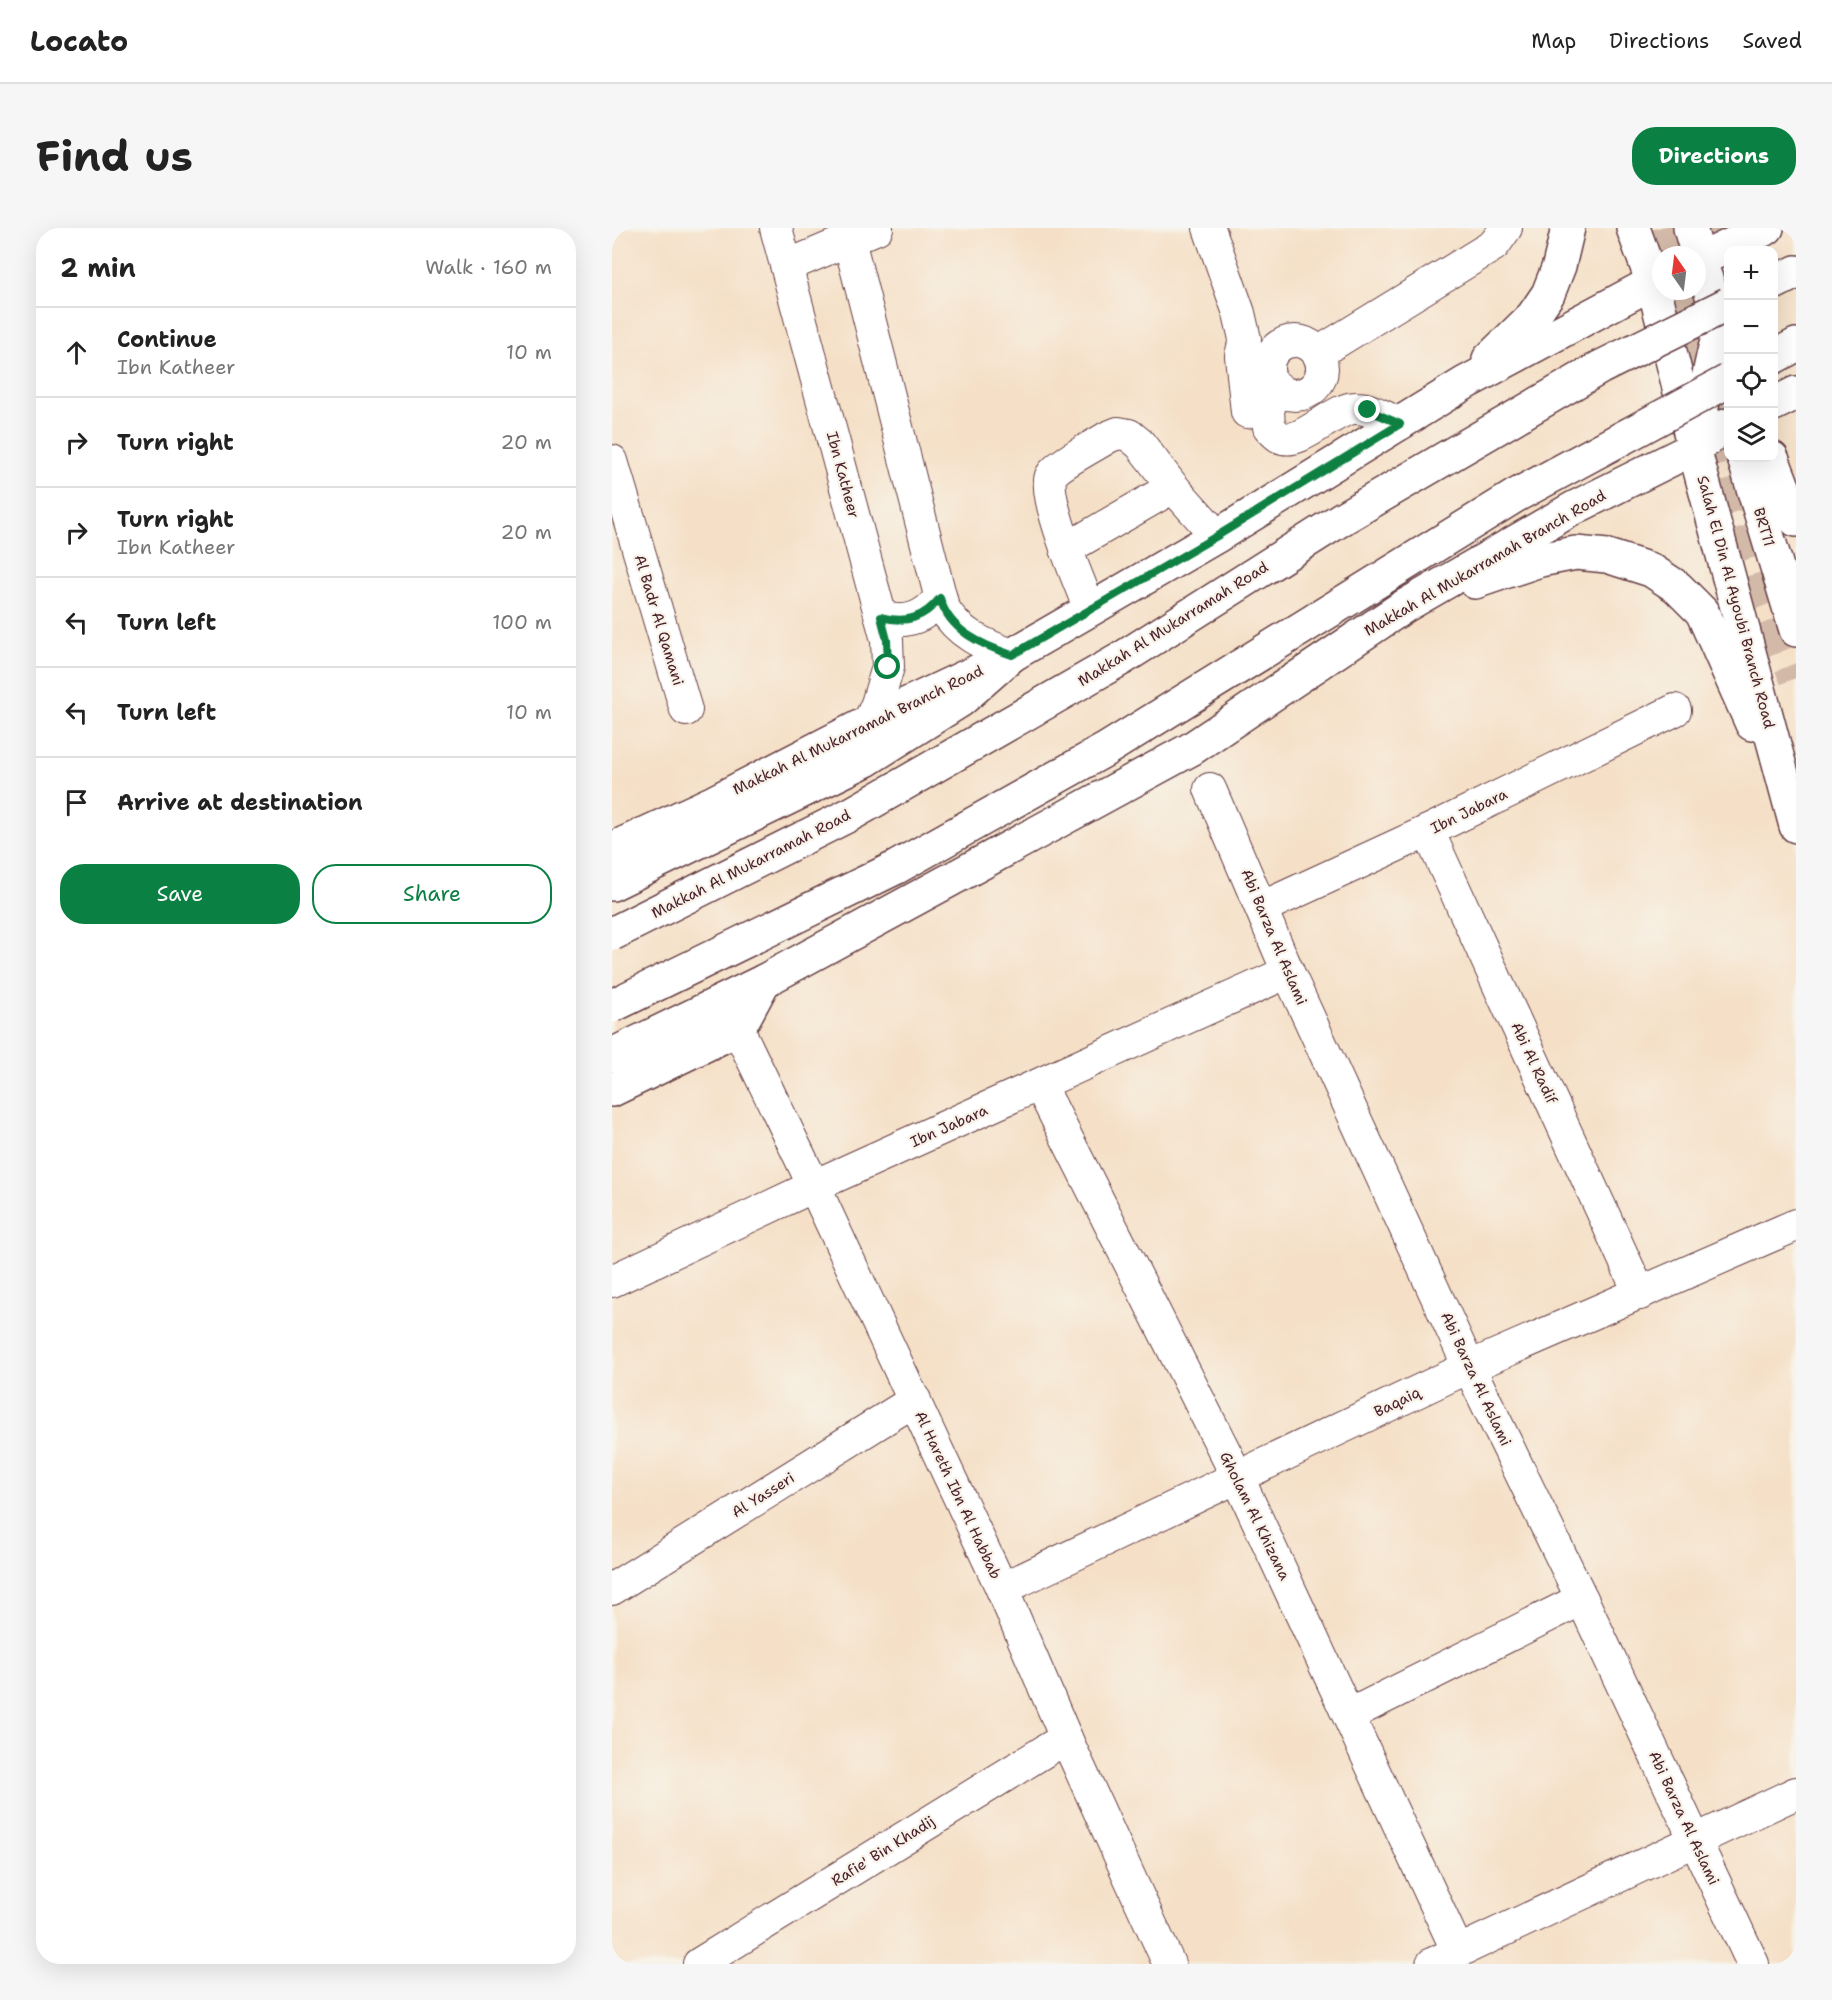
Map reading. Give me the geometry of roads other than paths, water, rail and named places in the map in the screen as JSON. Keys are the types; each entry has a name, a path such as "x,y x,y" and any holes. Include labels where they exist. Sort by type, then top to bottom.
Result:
{"main road":[{"path":"1465,383 1533,316 1548,294 1568,228"},
{"name":"Salah El Din Al Ayoubi Branch Road","path":"1633,228 1652,270"},
{"path":"1675,228 1684,246"},
{"path":"1690,228 1692,246"},
{"path":"1706,260 1750,236"},
{"path":"1778,281 1796,272"},
{"name":"Makkah Al Mukarramah Branch Road","path":"612,849 714,802 869,722 1012,655 1217,536 1465,383 1652,284"},
{"path":"1706,290 1724,325"},
{"name":"Salah El Din Al Ayoubi Branch Road","path":"1661,300 1694,448 1796,826"},
{"name":"Salah El Din Al Ayoubi Branch Road","path":"1694,448 1724,325"},
{"name":"Makkah Al Mukarramah Road","path":"612,934 853,813 1121,659 1343,518 1580,379 1724,325"},
{"path":"1778,354 1796,345"},
{"path":"612,1006 895,868 1035,790 1105,750 1515,496 1724,383"},
{"path":"1778,402 1796,393"},
{"name":"Makkah Al Mukarramah Branch Road","path":"612,1055 765,981 1191,749 1403,607 1574,508 1694,448 1724,428"},
{"name":"BRT11","path":"1745,462 1796,630"},
{"name":"BRT11","path":"1774,462 1796,520"},
{"path":"1403,607 1540,560 1576,553 1607,556 1651,570 1677,587 1702,612 1753,726 1796,836"},
{"path":"612,884 866,760 961,700 1012,655"},
{"path":"612,1090 738,1029 765,981"}],"street":[{"name":"Ibn Katheer","path":"776,228 887,640 888,667 869,722"},
{"path":"1209,228 1239,313 1245,339 1241,356 1247,412"},
{"path":"1400,424 1355,407 1345,409 1301,435 1280,437 1269,427 1269,410 1277,387 1269,374 1270,359 1280,346 1296,341 1305,342 1318,352 1494,245 1506,228"},
{"path":"786,266 857,232 940,598 950,620 964,633 991,648 1012,655"},
{"path":"1090,609 1066,549 1049,488 1051,475 1056,470 1108,437 1118,433 1129,435 1140,444 1173,487 1217,536"},
{"name":"Al Badr Al Qamani","path":"612,461 686,710"},
{"path":"1066,549 1173,487"},
{"path":"881,617 901,621 923,615 940,598"},
{"name":"Ibn Jabara","path":"1261,908 1428,831 1675,710"},
{"name":"Abi Barza Al Aslami","path":"1210,789 1288,972 1469,1367 1582,1599 1754,1964"},
{"name":"Abi Al Radif","path":"1428,831 1640,1294"},
{"name":"Ibn Jabara","path":"612,1281 814,1186 1288,972"},
{"name":"Al Hareth Ibn Al Habbab","path":"738,1029 915,1400 1169,1964"},
{"name":"Gholam Al Khizana","path":"1040,1085 1238,1478 1349,1715 1445,1958"},
{"name":"Baqaiq","path":"1002,1589 1469,1367 1796,1225"},
{"name":"Al Yasseri","path":"612,1589 915,1400"},
{"path":"1349,1715 1582,1599"},
{"name":"Rafie' Bin Khadij","path":"699,1964 1066,1738"},
{"path":"1445,1958 1796,1793"}],"tunnel":[{"path":"1658,228 1663,246"},
{"path":"1712,228 1724,275"},
{"path":"1678,300 1764,601 1796,678"}]}
